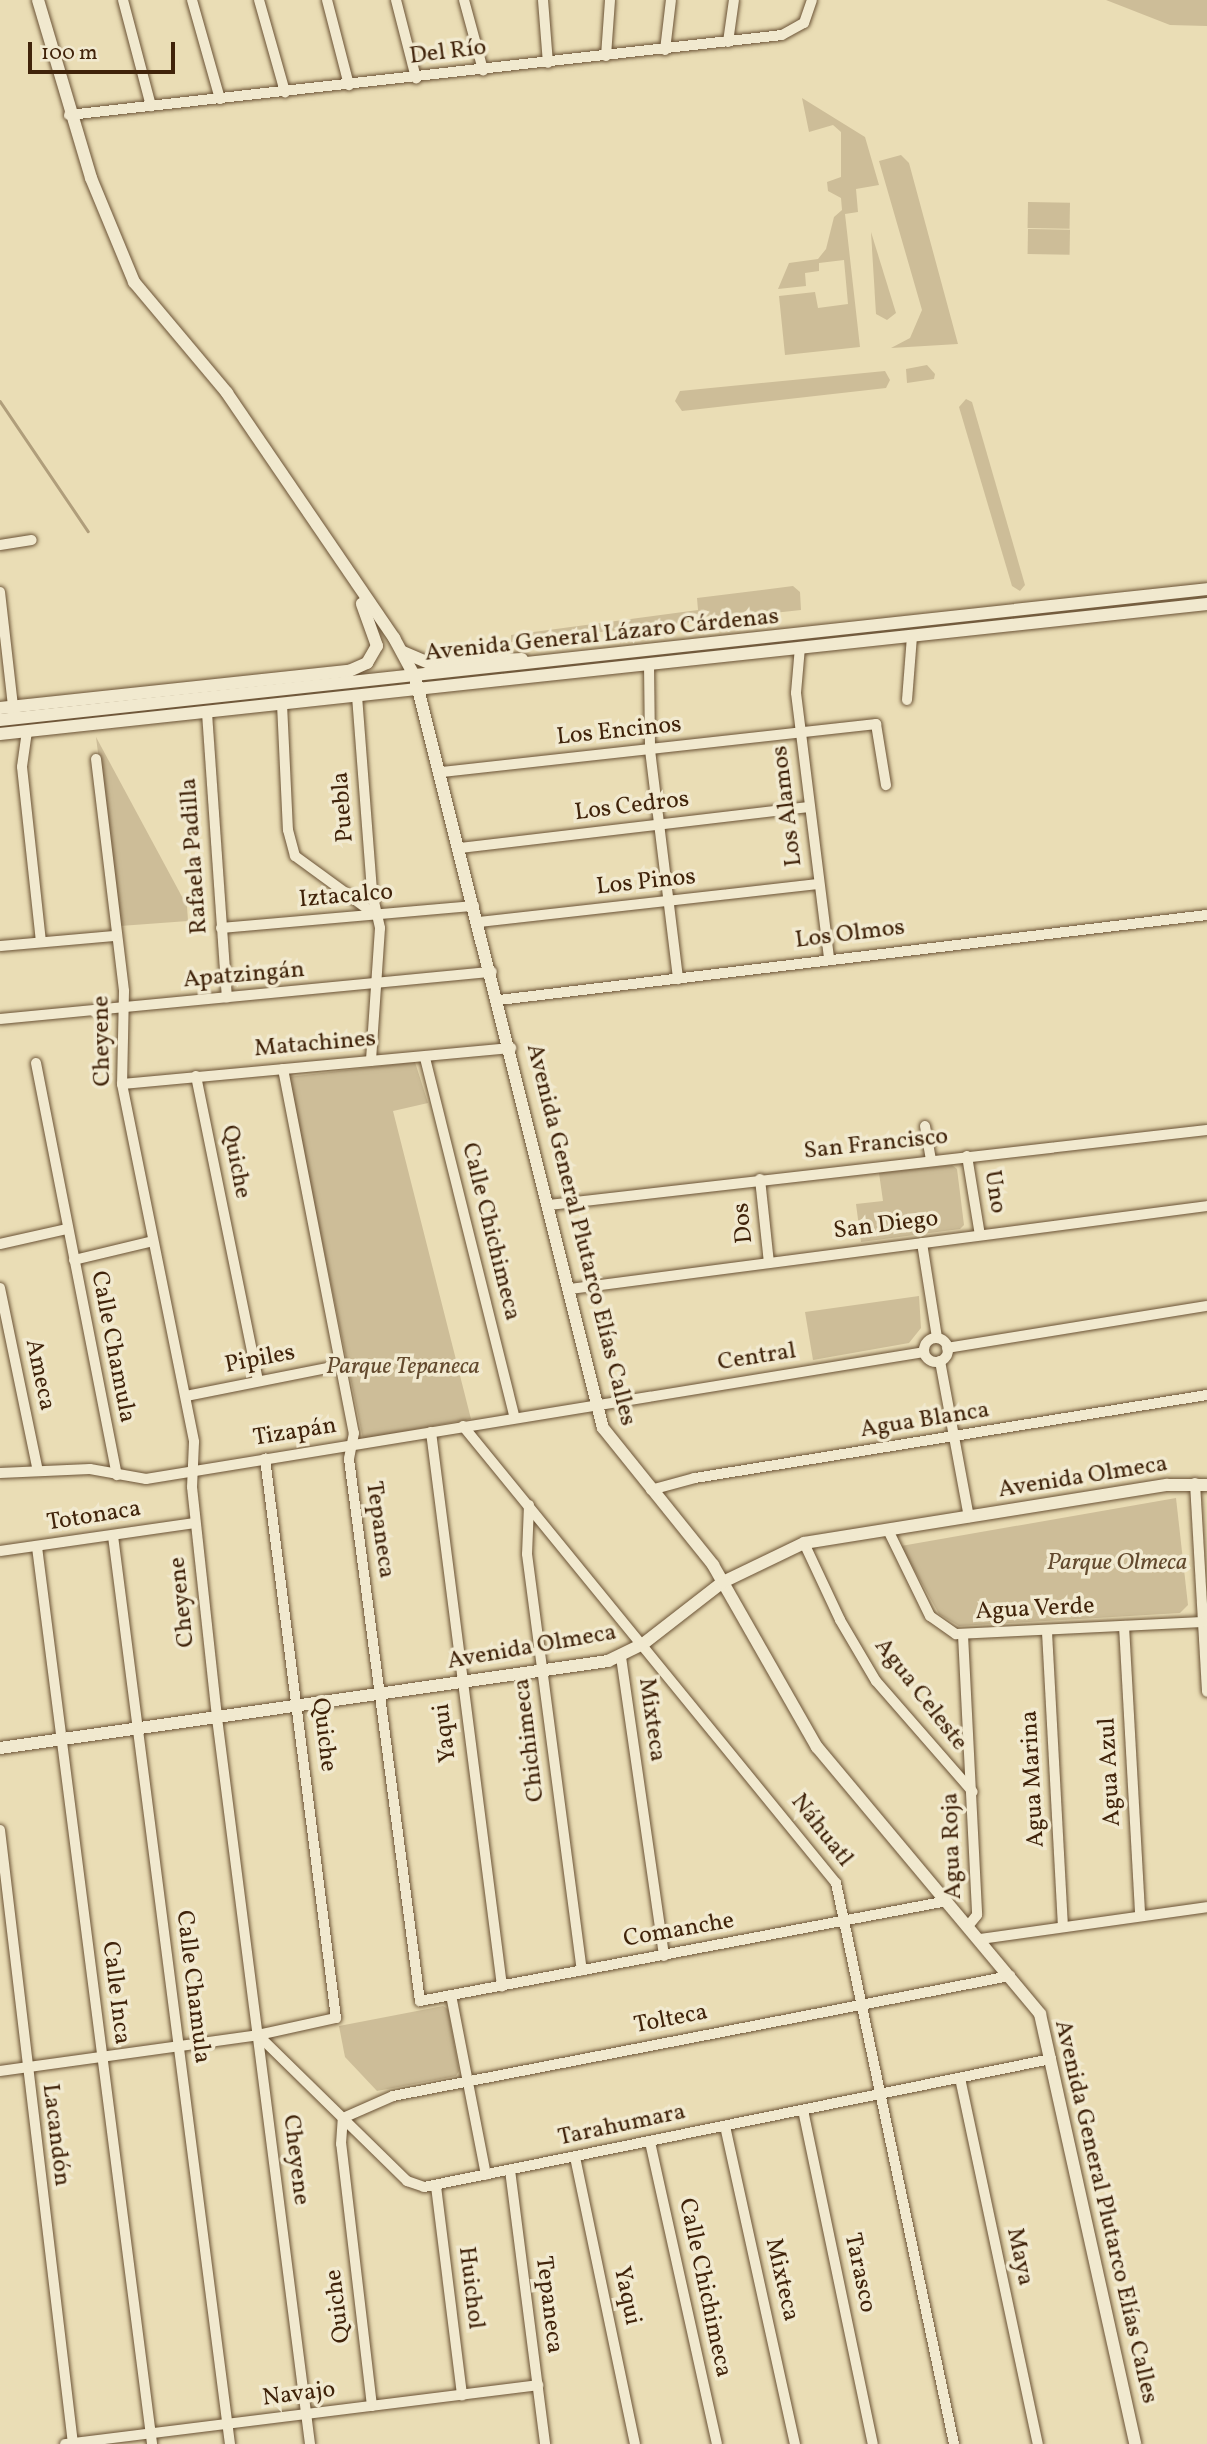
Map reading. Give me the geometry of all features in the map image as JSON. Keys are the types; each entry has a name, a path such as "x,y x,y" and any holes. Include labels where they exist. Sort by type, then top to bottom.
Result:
{"street":[{"name":"Avenida General Plutarco Elías Calles","path":"38,0 69,115 107,225 137,288 227,393 402,652 415,677 442,772 597,1405 609,1439 705,1553 817,1747 1040,2014 1135,2444"},
{"path":"122,0 151,106"},
{"path":"192,0 220,99"},
{"path":"259,0 285,92"},
{"path":"327,0 349,85"},
{"path":"396,0 416,78"},
{"path":"464,0 483,70"},
{"path":"543,0 548,63"},
{"path":"606,56 611,0"},
{"path":"665,50 671,0"},
{"path":"728,42 734,0"},
{"name":"Del Río","path":"69,115 728,42 793,31 804,23 812,0"},
{"path":"0,545 32,540"},
{"path":"0,592 9,711 349,671 373,655 374,627 341,563"},
{"name":"Avenida General Lázaro Cárdenas","path":"0,734 207,713 415,677 1207,589"},
{"name":"Avenida General Lázaro Cárdenas","path":"0,720 9,711 420,691 1207,604"},
{"path":"943,632 936,633 982,615"},
{"path":"907,700 912,636"},
{"name":"Los Alamos","path":"800,647 796,693 829,959"},
{"path":"402,652 431,664 501,659 557,662"},
{"path":"649,664 650,750 678,979"},
{"path":"264,680 284,698 288,830 295,856 376,915"},
{"path":"174,690 190,702"},
{"name":"Puebla","path":"357,696 376,915 376,987 371,1061"},
{"name":"Rafaela Padilla","path":"207,713 227,997"},
{"name":"Los Encinos","path":"442,772 877,724 887,785"},
{"path":"27,731 22,767 41,942"},
{"name":"Cheyene","path":"96,759 124,1007 122,1084 194,1442 195,1523 217,1718 310,2444"},
{"name":"Los Cedros","path":"460,848 809,807"},
{"name":"Los Pinos","path":"479,922 818,884"},
{"name":"Iztacalco","path":"221,928 474,906"},
{"name":"Los Olmos","path":"499,1000 1207,915"},
{"path":"0,946 115,936"},
{"name":"Apatzingán","path":"0,1019 227,997 376,987 492,972"},
{"name":"Matachines","path":"122,1084 511,1048"},
{"name":"Calle Chichimeca","path":"425,1058 514,1416"},
{"name":"Calle Chamula","path":"36,1063 117,1475"},
{"name":"Tepaneca","path":"283,1069 343,1365 354,1433 349,1459 419,2001"},
{"name":"Quiche","path":"196,1076 258,1381"},
{"path":"925,1126 930,1159"},
{"name":"San Francisco","path":"549,1205 930,1159 1207,1130"},
{"name":"Uno","path":"967,1156 980,1235"},
{"name":"Dos","path":"760,1179 769,1263"},
{"name":"San Diego","path":"570,1289 1207,1206"},
{"path":"0,1244 67,1228"},
{"path":"74,1260 153,1241"},
{"path":"922,1242 937,1338 947,1348"},
{"name":"Ameca","path":"0,1288 38,1471"},
{"path":"947,1348 1207,1306"},
{"path":"937,1338 926,1343 924,1352 929,1360 940,1361"},
{"path":"947,1348 940,1361 969,1517"},
{"name":"Central","path":"597,1405 924,1352"},
{"name":"Pipiles","path":"186,1396 343,1365"},
{"name":"Agua Blanca","path":"651,1490 695,1478 1207,1395"},
{"name":"Tizapán","path":"0,1473 90,1469 138,1479 193,1472 514,1416 597,1405"},
{"name":"Náhuatl","path":"463,1426 836,1884 846,1921 861,2005 954,2444"},
{"name":"Yaqui","path":"431,1432 502,1986"},
{"name":"Quiche","path":"258,2035 336,2018 265,1458"},
{"path":"1201,1484 1207,1692"},
{"name":"Avenida Olmeca","path":"0,1748 380,1695 621,1657 643,1644 723,1582 804,1543 1201,1484"},
{"name":"Chichimeca","path":"529,1505 526,1535 582,1970"},
{"name":"Totonaca","path":"0,1550 37,1547 195,1523"},
{"name":"Agua Verde","path":"888,1530 930,1616 946,1630 962,1636 1203,1622"},
{"name":"Calle Chamula","path":"113,1536 230,2444"},
{"name":"Agua Celeste","path":"804,1543 840,1620 876,1681 973,1792"},
{"name":"Calle Inca","path":"37,1547 152,2439"},
{"name":"Agua Azul","path":"1124,1626 1140,1915"},
{"name":"Agua Marina","path":"1047,1632 1063,1924"},
{"name":"Agua Roja","path":"962,1636 973,1792 977,1915 968,1926"},
{"name":"Mixteca","path":"621,1657 664,1956"},
{"name":"Lacandón","path":"0,1830 25,2068 70,2444"},
{"name":"Comanche","path":"419,2001 947,1901"},
{"path":"980,1939 1063,1924 1207,1907"},
{"name":"Tolteca","path":"343,2118 382,2099 1010,1976"},
{"path":"451,1995 486,2175"},
{"path":"0,2071 258,2035"},
{"name":"Tarahumara","path":"258,2035 416,2187 436,2186 1051,2059"},
{"name":"Maya","path":"960,2078 1038,2444"},
{"name":"Tarasco","path":"803,2110 873,2444"},
{"name":"Quiche","path":"343,2118 341,2144 372,2406"},
{"name":"Mixteca","path":"725,2126 796,2444"},
{"name":"Calle Chichimeca","path":"650,2142 717,2444"},
{"name":"Yaqui","path":"575,2157 635,2444"},
{"name":"Tepaneca","path":"510,2171 545,2444"},
{"name":"Huichol","path":"436,2186 462,2395"},
{"name":"Navajo","path":"70,2444 152,2439 228,2425 538,2385"},
{"path":"622,2444 635,2444"}],"green space":[{"path":"1106,0 1207,0 1207,26 1170,25"},
{"path":"802,98 865,137 879,185 856,189 858,212 845,214 860,347 785,355 779,296 815,292 818,308 848,304 844,260 819,263 819,271 805,273 806,286 778,289 789,263 818,259 826,249 834,217 842,210 841,198 828,191 827,182 841,177 841,132 833,125 809,132"},
{"path":"901,155 909,163 958,344 891,348 910,338 922,310 879,161"},
{"path":"1028,202 1070,203 1070,229 1028,228"},
{"path":"1028,229 1070,230 1070,255 1028,254"},
{"path":"871,232 896,313 887,320 876,314"},
{"path":"927,365 935,374 934,379 907,383 906,369"},
{"path":"885,371 890,380 886,388 682,411 675,401 680,391"},
{"path":"966,399 972,402 1025,585 1020,591 1012,586 959,407"},
{"path":"793,586 800,592 801,610 511,642 511,635 698,610 697,598"},
{"path":"96,737 187,906 188,921 120,926"},
{"name":"Parque Tepaneca","path":"415,1062 428,1103 393,1111 471,1419 363,1439 288,1077"},
{"path":"952,1165 957,1169 964,1225 960,1229 861,1242 856,1204 883,1201 879,1173"},
{"path":"919,1296 921,1328 909,1343 813,1360 805,1312"},
{"name":"Parque Olmeca","path":"1176,1498 1188,1605 1180,1613 959,1626 939,1614 901,1546"},
{"path":"443,2006 448,2009 459,2071 456,2076 377,2091 345,2057 339,2026"}],"waterway":[{"path":"0,401 88,531"}]}
